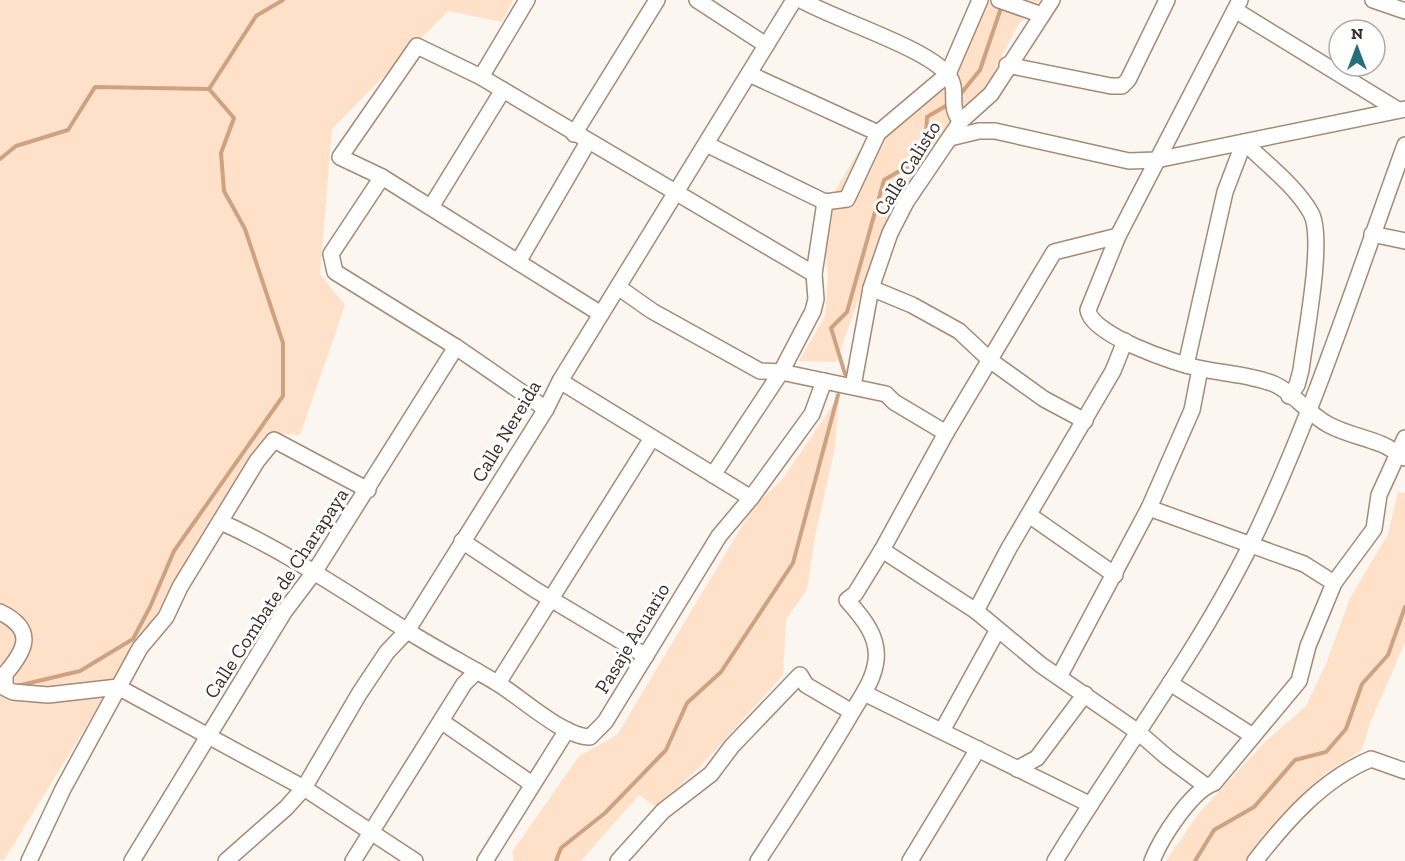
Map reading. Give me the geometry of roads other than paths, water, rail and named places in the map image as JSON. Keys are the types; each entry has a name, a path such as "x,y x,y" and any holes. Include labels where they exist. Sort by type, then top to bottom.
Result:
{"street":[{"path":"481,77 527,0"},
{"path":"518,262 581,138 657,0"},
{"path":"697,0 766,45"},
{"name":"Calle Nereida","path":"226,861 286,808 304,788 359,694 387,652 407,631 546,409 560,381 794,0"},
{"path":"801,0 824,13 930,60 948,75 954,85 952,107 962,121"},
{"path":"706,144 825,202 847,200 878,133 948,75 980,0"},
{"path":"999,0 1042,15"},
{"name":"Calle Calisto","path":"853,386 871,288 890,233 906,201 962,121 991,94 1007,65 1052,0"},
{"path":"1007,65 1111,86 1122,86 1128,80 1167,0"},
{"path":"1373,0 1405,11"},
{"path":"1401,110 1238,5 1118,236 1088,310 1089,318 1096,325 1125,341 1193,367 1242,374 1282,388 1307,412 1329,425 1364,440 1382,444 1402,456"},
{"path":"601,314 382,177 340,157 417,46 481,77 675,194 814,274"},
{"path":"748,75 878,133"},
{"path":"430,207 503,90"},
{"path":"950,138 980,131 995,131 1129,161 1156,160 1401,110"},
{"path":"1059,677 1149,508 1192,410 1193,367 1225,192 1244,142"},
{"path":"1244,142 1289,186 1315,221 1316,252 1301,370 1297,385 1289,396"},
{"path":"1055,861 1089,804 1170,683 1251,544 1307,412 1405,146"},
{"path":"382,177 331,254 335,272 456,347 546,409"},
{"path":"713,475 781,372 813,311 816,299 814,274 825,202"},
{"path":"1372,234 1405,241"},
{"path":"758,861 864,693 876,660 876,648 867,624 847,600 855,594 882,550 946,433 1054,252 1118,236"},
{"path":"618,287 637,302 711,346 747,362 760,371 781,372 886,394 894,402 946,433"},
{"path":"871,288 892,295 959,331 991,361 1044,399 1085,421"},
{"path":"976,611 1113,371 1125,341"},
{"name":"Calle Combate de Charapaya","path":"132,861 211,736 284,612 315,571 368,490 456,347"},
{"path":"560,381 751,498"},
{"name":"Pasaje Acuario","path":"222,522 266,542 315,571 407,631 498,683 567,730 582,736 590,736 599,731 719,536 751,498 812,414 824,381"},
{"path":"498,683 652,438"},
{"path":"1152,861 1175,822 1206,786 1214,783 1299,681 1308,646 1334,583 1374,529 1379,495 1402,456 1405,438"},
{"path":"29,861 63,789 140,648 166,617 180,587 222,522 257,461 274,440 368,490"},
{"path":"1149,508 1304,564 1334,583"},
{"path":"1029,515 1115,575"},
{"path":"462,541 646,656"},
{"path":"882,550 976,611 997,632 1138,732 1168,759 1206,786"},
{"path":"0,612 18,626 24,637 24,648 20,658 5,674 5,688 13,692 48,694 118,687 304,788 415,861"},
{"path":"942,731 997,632"},
{"path":"353,861 465,684 477,671"},
{"path":"618,861 663,811 711,774 732,746 800,675 806,685 852,712"},
{"path":"1170,683 1253,736"},
{"path":"864,693 1089,804"},
{"path":"1017,769 1037,758 1084,694"},
{"path":"441,721 532,784"},
{"path":"485,861 567,730"},
{"path":"910,861 978,749"},
{"path":"1255,861 1274,836 1331,779 1371,759 1405,771"}],"waterway":[{"path":"0,159 16,146 68,130 95,87 209,89 256,16 283,0"},
{"path":"959,96 980,70 1001,8"},
{"path":"17,686 80,671 133,639 150,607 174,551 283,396 283,343 245,229 224,191 221,153 234,118 209,89"},
{"path":"845,374 831,328 847,312 884,180 925,156 927,117 949,104"},
{"path":"556,861 561,848 605,813 666,750 687,703 721,672 793,563 838,395"},
{"path":"1195,861 1214,830 1254,807 1295,760 1326,752 1346,729 1362,684 1388,655 1405,607"}]}
